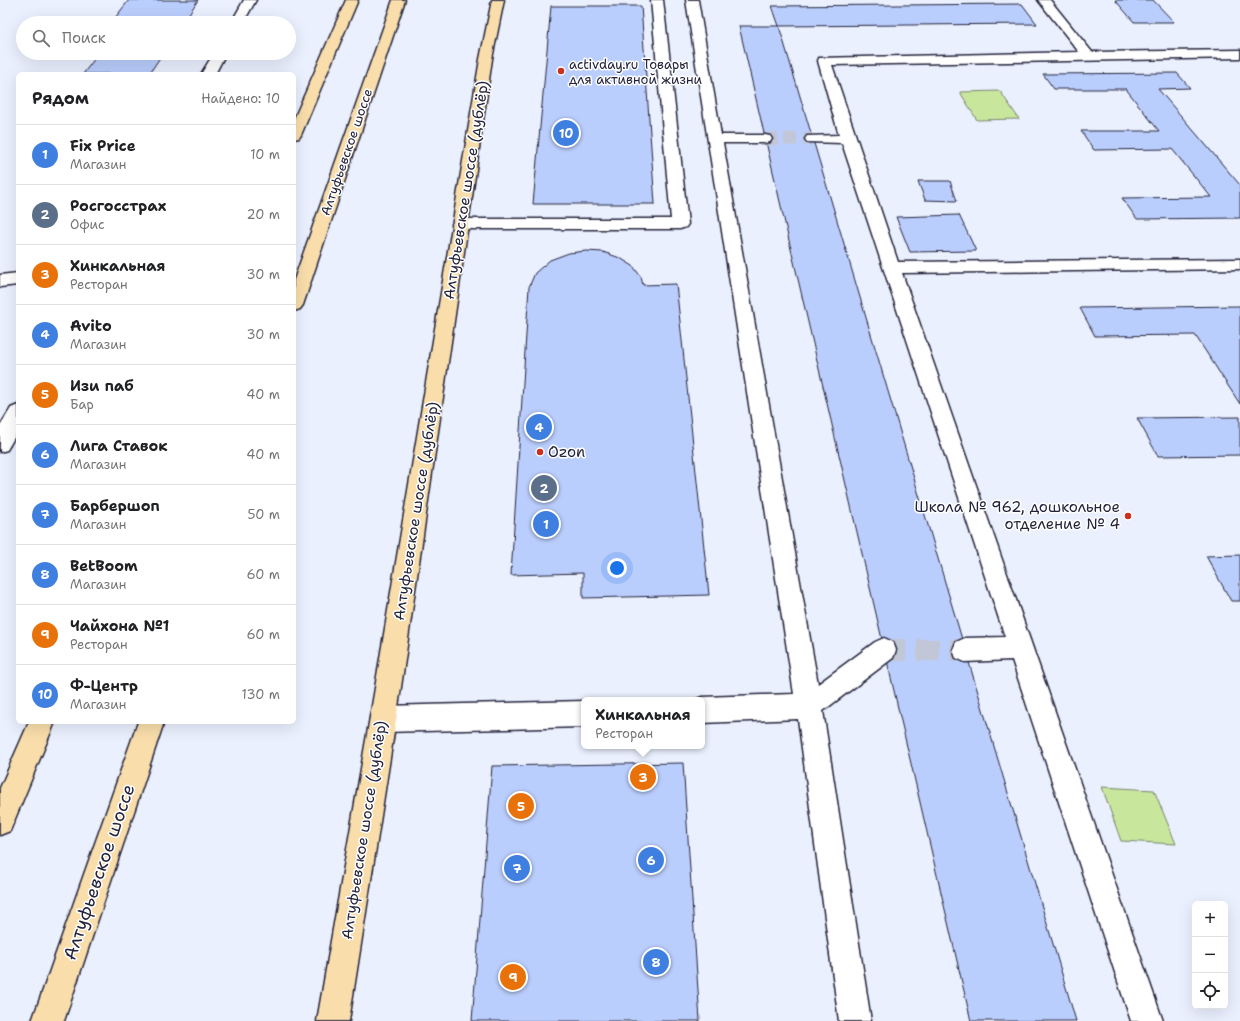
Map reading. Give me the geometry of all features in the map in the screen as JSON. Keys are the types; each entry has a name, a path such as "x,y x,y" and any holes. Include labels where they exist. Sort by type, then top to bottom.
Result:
{"main road":[{"path":"296,130 352,0"},
{"name":"Алтуфьевское шоссе","path":"296,299 399,0"},
{"name":"Алтуфьевское шоссе (дублёр)","path":"333,1021 383,719 460,224 498,0"},
{"path":"0,821 41,724"},
{"name":"Алтуфьевское шоссе","path":"48,1021 150,724"}],"street":[{"path":"241,16 250,0"},
{"path":"460,224 680,224 657,0"},
{"path":"692,0 808,706 855,1021"},
{"path":"1044,0 1088,56"},
{"path":"1147,1021 893,268 848,139 824,61 1240,54"},
{"path":"209,72 216,60"},
{"path":"714,139 765,139"},
{"path":"812,139 848,139"},
{"path":"893,268 1240,264"},
{"path":"0,281 16,280"},
{"path":"0,444 16,416"},
{"path":"965,650 1021,648"},
{"path":"705,710 808,706 884,650"},
{"path":"383,719 581,714"}],"green space":[{"path":"1000,91 1019,119 977,120 960,92"},
{"path":"1102,787 1154,790 1176,844 1121,841"}],"building":[{"path":"129,0 198,0 188,16 116,16"},
{"path":"1115,0 1153,0 1174,22 1134,22"},
{"path":"1022,4 1037,24 779,26 772,6"},
{"path":"551,6 641,6 655,204 533,204"},
{"path":"739,26 779,26 1076,1021 971,1021"},
{"path":"94,60 158,60 150,72 85,72"},
{"path":"1177,73 1190,88 1158,89 1240,185 1240,218 1137,219 1122,198 1211,197 1172,149 1094,150 1081,131 1159,131 1126,89 1054,89 1043,74"},
{"path":"918,181 950,181 957,201 925,200"},
{"path":"959,215 976,251 910,252 896,217"},
{"path":"586,251 603,252 620,258 633,266 641,277 643,285 676,284 709,595 583,598 583,573 511,575 529,287 535,273 550,260 569,253"},
{"path":"1240,306 1240,404 1195,335 1095,336 1080,308"},
{"path":"1240,417 1240,455 1158,456 1137,418"},
{"path":"1240,555 1240,601 1231,601 1206,556"},
{"path":"683,763 700,1021 472,1021 492,766"}],"tunnel":[{"path":"765,139 812,139"},
{"path":"884,650 965,650"}],"place":[{"name":"activday.ru Товары для активной жизни","path":"561,71"},
{"name":"Ф-Центр","path":"566,133"},
{"name":"Avito","path":"539,427"},
{"name":"Ozon","path":"540,452"},
{"name":"Росгосстрах","path":"544,488"},
{"name":"Школа № 962, дошкольное отделение № 4","path":"1128,516"},
{"name":"Fix Price","path":"546,524"},
{"name":"Хинкальная","path":"643,777"},
{"name":"Изи паб","path":"521,806"},
{"name":"Лига Ставок","path":"651,860"},
{"name":"Барбершоп","path":"517,868"},
{"name":"BetBoom","path":"656,962"},
{"name":"Чайхона №1","path":"513,977"}]}
